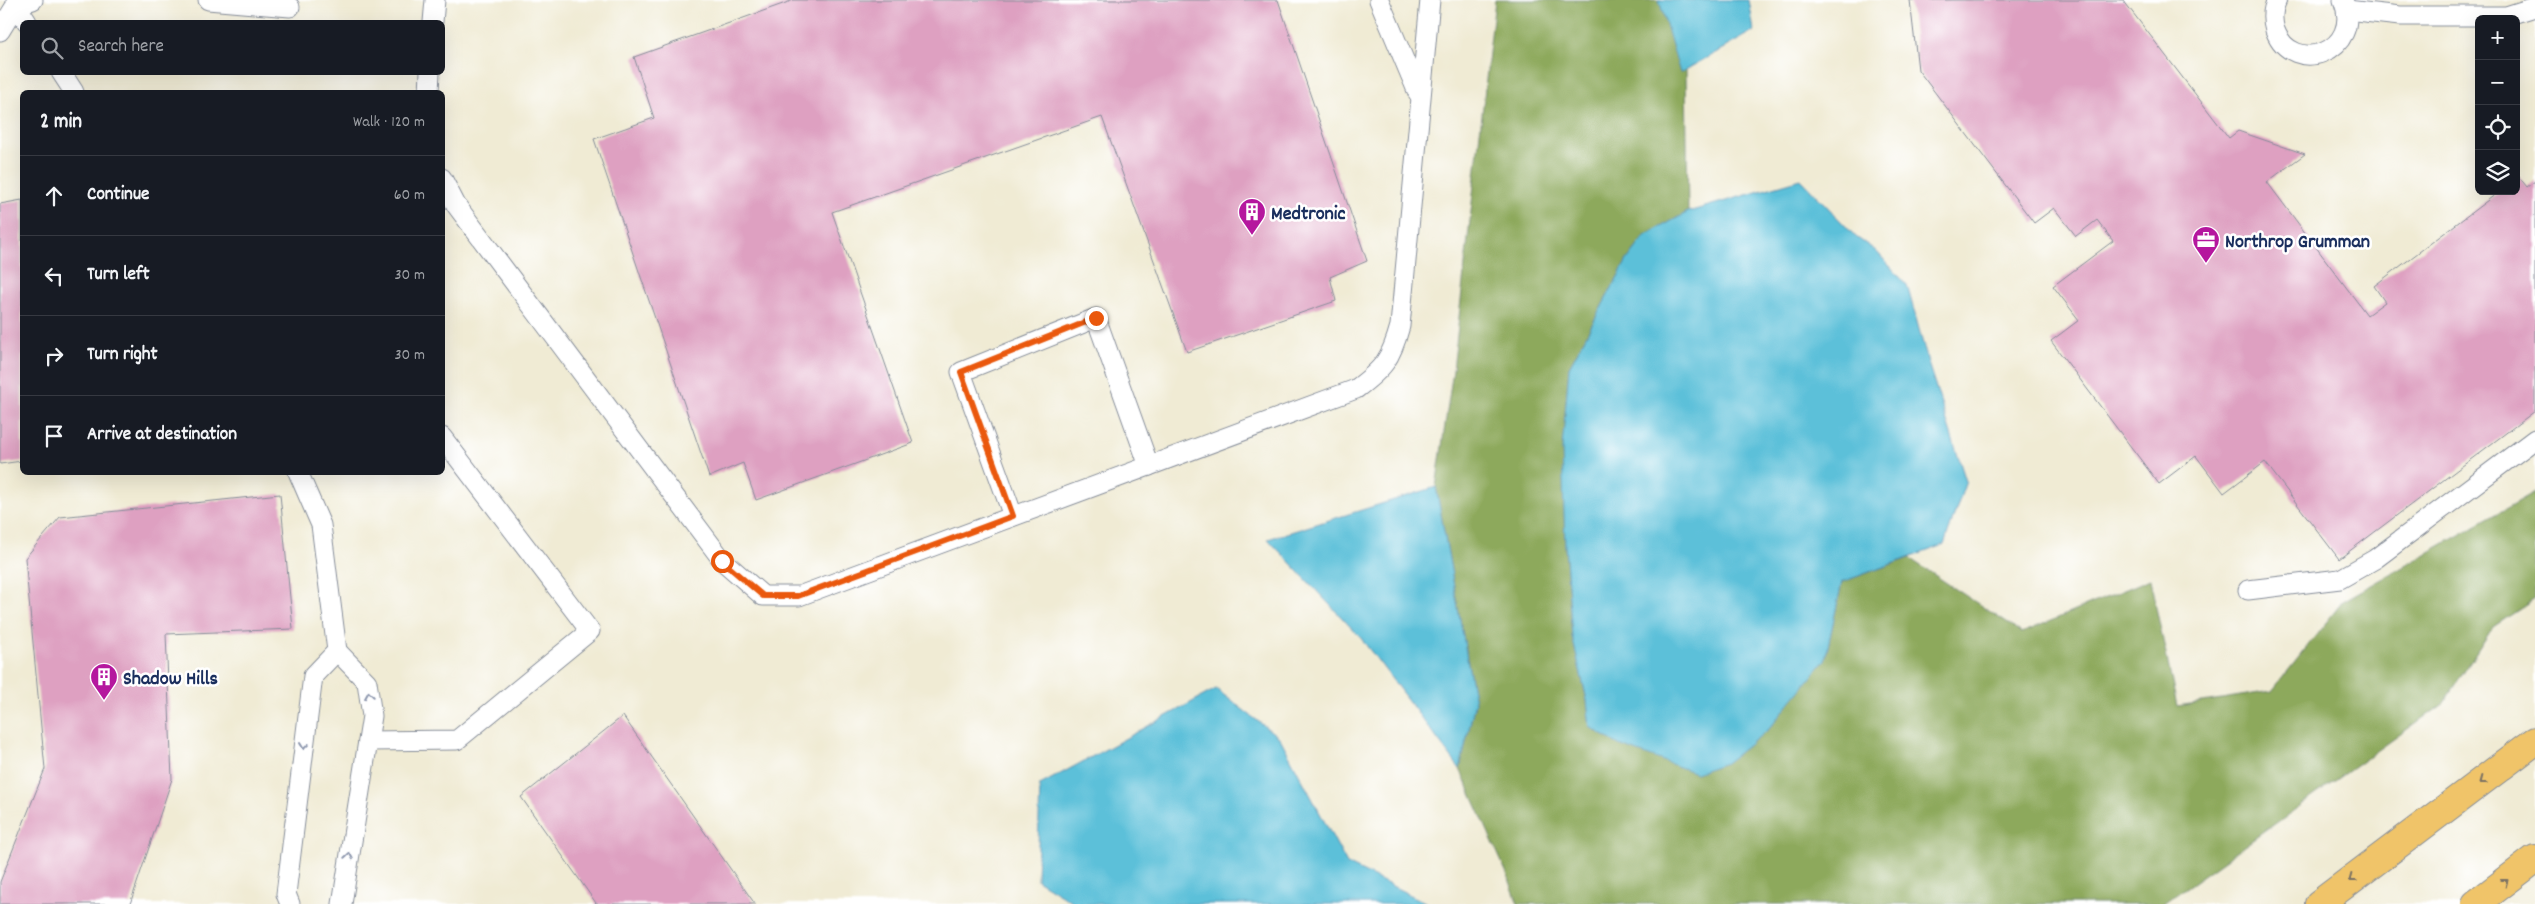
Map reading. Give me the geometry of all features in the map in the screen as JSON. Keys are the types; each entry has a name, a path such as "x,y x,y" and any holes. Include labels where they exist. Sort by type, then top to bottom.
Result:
{"highway":[{"path":"2319,904 2530,743"},
{"path":"2476,904 2535,859"}],"lane":[{"path":"208,0 290,7"},
{"path":"433,20 435,0"},
{"path":"1379,0 1419,96"},
{"path":"445,184 456,205 722,561 763,596 798,596 1356,389 1379,372 1394,348 1400,326 1419,96 1430,0"},
{"path":"2277,0 2272,15 2277,34 2288,48 2300,54 2319,54 2336,46 2344,35 2352,5 2400,16 2506,16 2535,8"},
{"path":"22,2 26,20"},
{"path":"0,31 22,2"},
{"path":"63,75 73,90"},
{"path":"429,90 430,75"},
{"path":"1013,516 961,372 1096,318 1148,466"},
{"path":"2248,590 2340,579 2375,559 2535,438"},
{"path":"368,740 457,740 590,631 445,441"},
{"path":"299,475 321,525 337,651 366,682 372,716 342,904"},
{"path":"290,904 286,894 313,676 337,651"}],"green space":[{"path":"1495,0 1662,0 1686,70 1688,212 1646,235 1627,260 1569,367 1563,442 1565,546 1572,636 1587,700 1590,727 1619,745 1825,660 1842,582 1909,558 2022,633 2150,579 2177,706 2272,691 2343,601 2535,492 2535,599 2493,627 2444,703 2163,904 1518,904 1508,876 1460,769 1475,702 1436,487 1453,370"}],"water":[{"path":"1659,0 1749,0 1754,31 1680,73"},
{"path":"1801,179 1856,237 1876,251 1907,285 1929,366 1966,481 1944,545 1842,582 1825,660 1769,729 1726,763 1696,773 1619,745 1590,727 1587,700 1572,636 1565,546 1562,448 1569,367 1627,260 1646,235 1688,212"},
{"path":"1436,487 1475,702 1460,769 1360,637 1268,539"},
{"path":"1216,689 1280,738 1347,864 1429,904 1076,904 1037,880 1040,785"}],"building":[{"name":"Medtronic","path":"794,0 1278,0 1367,261 1330,277 1336,301 1187,352 1102,117 832,212 913,443 756,500 743,463 709,477 594,139 654,118 634,57"},
{"name":"Northrop Grumman","path":"1910,0 2123,0 2229,138 2238,131 2305,154 2267,182 2367,315 2385,302 2374,286 2495,195 2520,195 2520,178 2527,187 2535,181 2535,411 2339,559 2265,462 2224,493 2196,456 2159,484 2051,341 2079,320 2053,286 2113,241 2097,220 2076,236 2054,208 2034,223 1918,70"},
{"path":"20,200 20,461 0,464 0,204"},
{"name":"Shadow Hills","path":"280,494 293,629 166,634 172,779 130,904 0,904 0,882 45,769 25,558 60,517"},
{"path":"623,716 755,904 595,904 521,797"}],"place":[{"name":"Medtronic","path":"1252,236"},
{"name":"Northrop Grumman","path":"2206,264"},
{"name":"Shadow Hills","path":"104,701"}],"route":[{"path":"722,561 763,596 798,596 1013,516 961,372 1096,318"}]}
